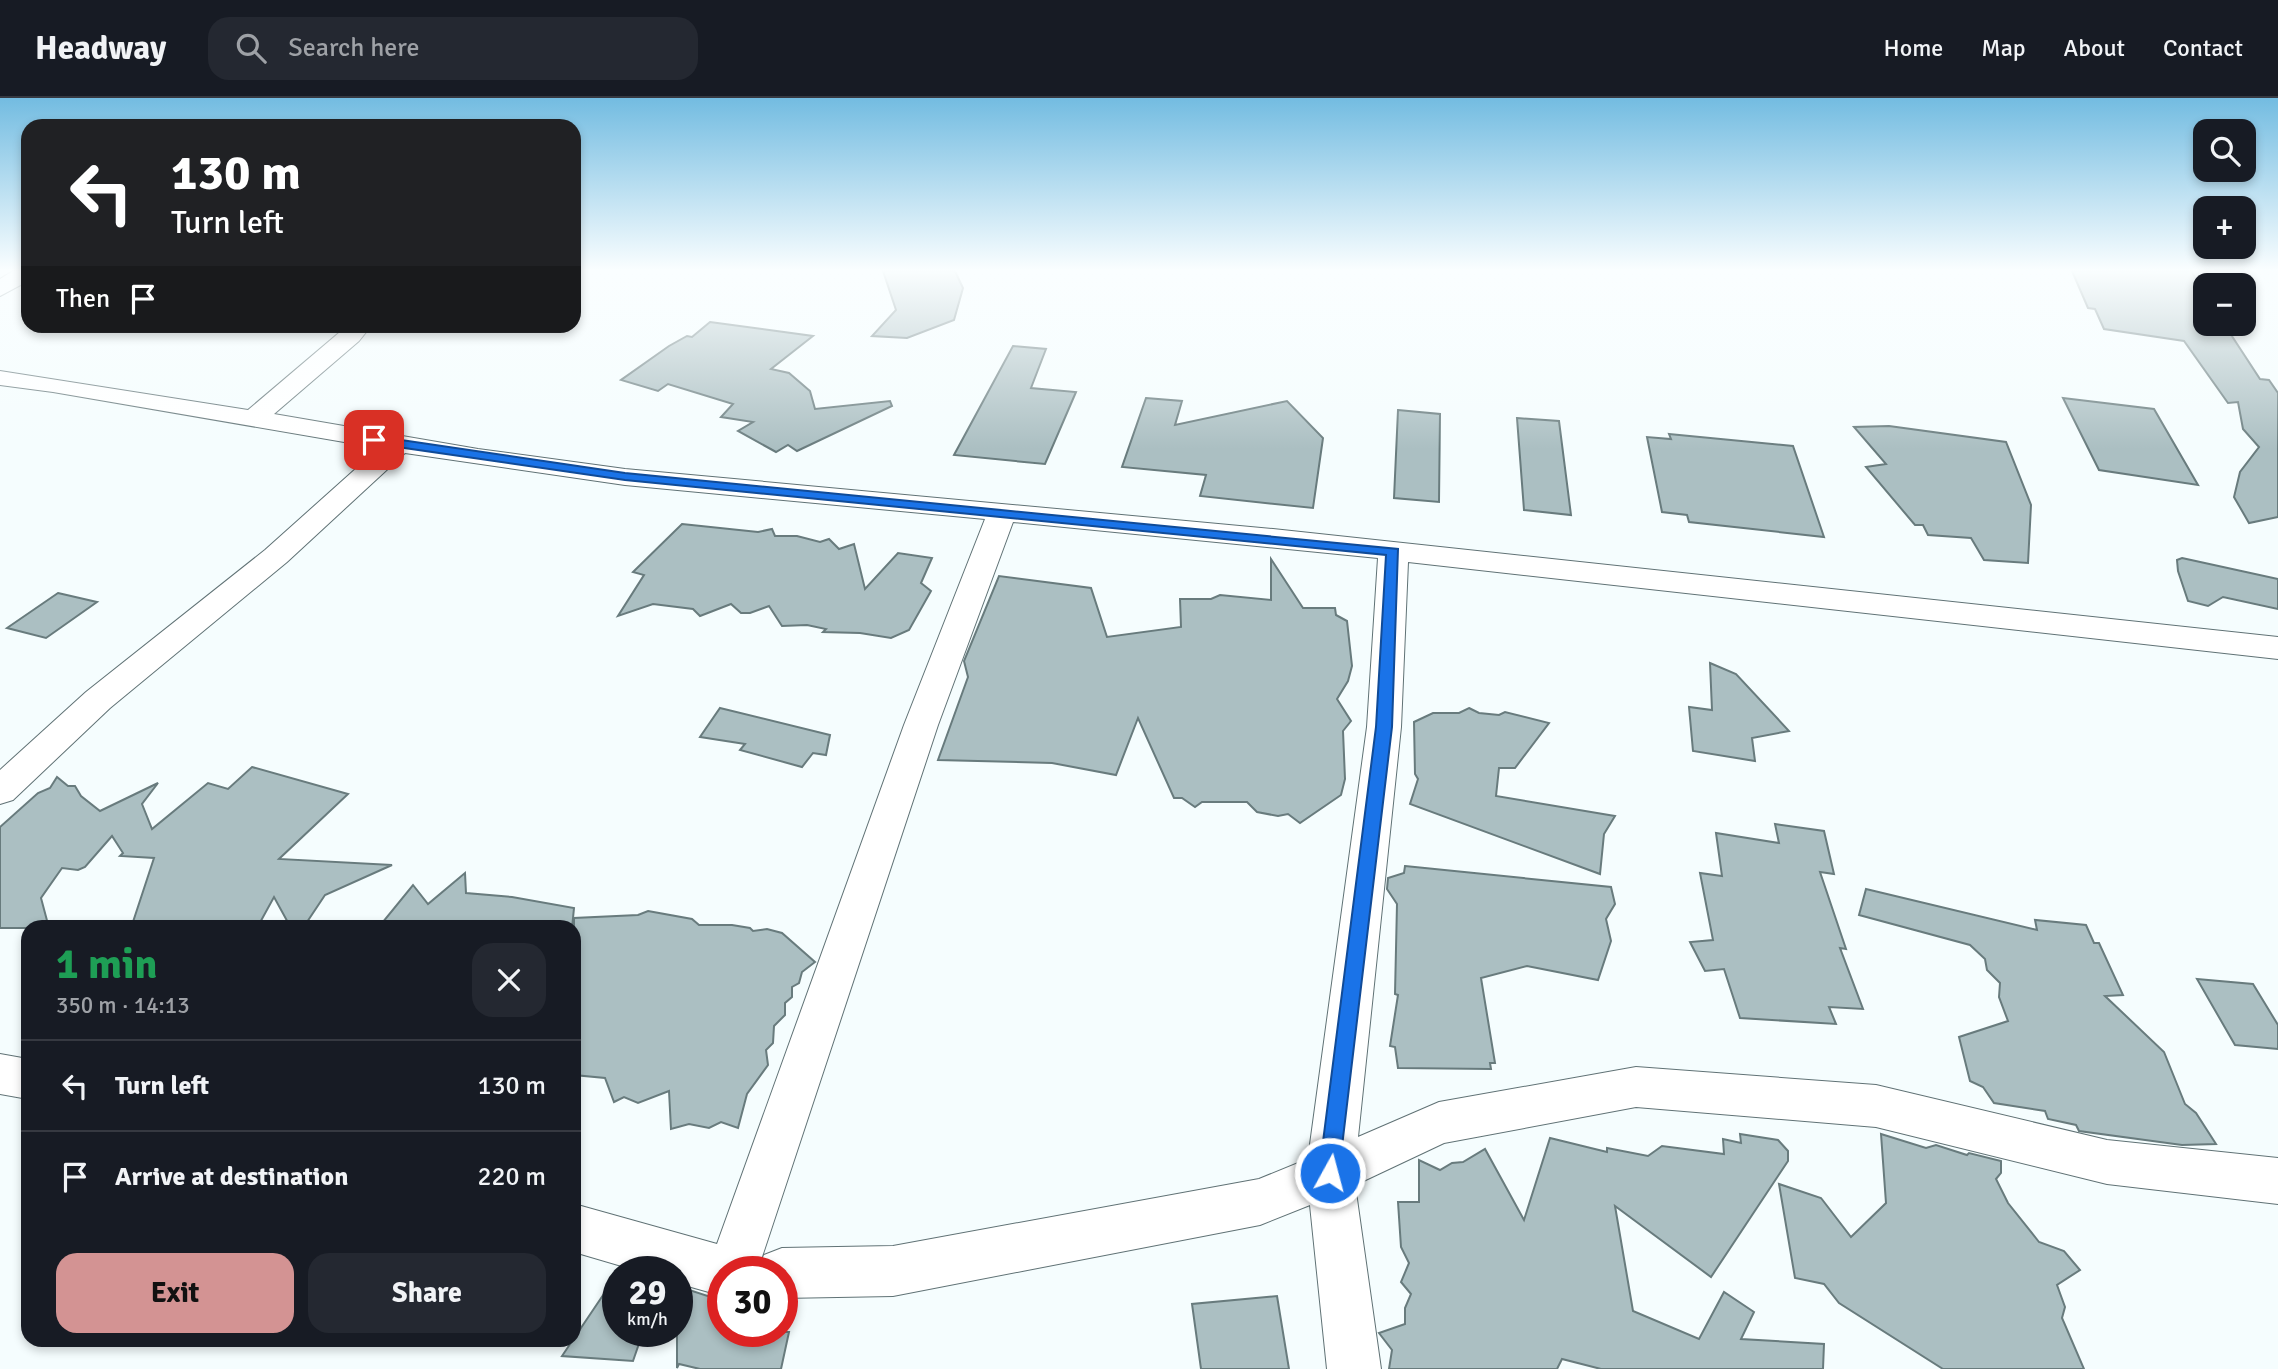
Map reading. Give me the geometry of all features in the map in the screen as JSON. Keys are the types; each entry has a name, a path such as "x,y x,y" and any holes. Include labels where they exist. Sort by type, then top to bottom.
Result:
{"street":[{"path":"252,420 353,333"},
{"path":"0,378 53,384 399,444 625,477 1393,552 2278,648"},
{"path":"0,791 98,700 276,556 399,444"},
{"path":"738,1256 921,725 1002,513"},
{"path":"1354,1369 1330,1173 1384,727 1393,552"},
{"path":"0,1074 21,1078"},
{"path":"798,1272 906,1268 1260,1202 1439,1123 1636,1087 1876,1106 2107,1162 2278,1181"},
{"path":"581,1230 707,1266"}],"building":[{"path":"700,330 771,330 813,336 771,369 789,373 810,391 815,409 890,401 892,406 797,451 788,445 776,452 738,431 753,422 721,417 733,404 668,384 658,391 621,380 669,346 687,336 692,337"},
{"path":"877,330 927,330 907,338 872,336"},
{"path":"2113,330 2193,330 2193,336 2232,336 2260,379 2269,380 2278,393 2278,517 2249,523 2234,497 2240,472 2259,447 2243,429 2238,402 2228,403 2184,341"},
{"path":"1013,346 1046,349 1031,388 1076,392 1045,464 954,455"},
{"path":"1146,398 1182,401 1175,425 1287,401 1323,438 1313,508 1200,496 1206,475 1122,467"},
{"path":"2063,398 2154,409 2198,485 2099,470"},
{"path":"1398,410 1440,414 1439,502 1394,498"},
{"path":"1517,418 1559,421 1571,515 1524,510"},
{"path":"1889,426 2006,442 2031,505 2028,563 1984,560 1971,538 1928,535 1923,525 1915,525 1866,467 1886,464 1854,427"},
{"path":"1669,434 1793,446 1824,537 1689,522 1687,515 1662,512 1647,437 1671,439"},
{"path":"682,524 758,532 772,529 775,536 797,536 820,542 829,539 839,549 854,544 865,589 898,553 932,558 921,583 931,591 909,630 891,638 860,633 823,632 826,629 807,625 782,626 769,606 750,613 741,613 731,604 700,616 693,609 653,604 618,616 644,575 633,572"},
{"path":"2182,558 2278,579 2278,609 2223,597 2208,606 2188,601 2178,571 2177,560"},
{"path":"1271,559 1303,608 1335,608 1336,615 1347,621 1352,666 1348,681 1337,699 1351,721 1343,731 1345,779 1341,795 1300,823 1288,814 1278,816 1257,812 1247,802 1202,802 1195,807 1182,798 1174,798 1138,718 1116,775 1052,763 938,760 968,677 964,661 999,576 1091,588 1107,637 1181,627 1180,599 1211,599 1220,595 1271,600"},
{"path":"58,593 97,602 46,638 7,628"},
{"path":"1710,663 1736,674 1789,731 1752,738 1755,761 1693,751 1689,707 1712,710"},
{"path":"720,708 830,735 826,755 813,753 802,767 740,750 745,744 700,737"},
{"path":"1469,708 1479,713 1499,715 1505,712 1549,723 1515,768 1499,768 1496,796 1615,816 1604,834 1600,874 1410,804 1418,779 1415,774 1414,722 1433,713 1459,713"},
{"path":"252,767 348,794 279,859 392,865 325,895 308,920 287,920 274,897 261,920 134,920 154,858 120,856 123,853 112,836 85,867 78,870 62,868 41,898 47,920 21,920 21,928 0,928 0,827 38,793 50,788 57,777 68,786 75,786 81,796 100,811 158,783 142,804 152,829 208,783 228,789"},
{"path":"1775,824 1824,831 1834,874 1820,872 1846,949 1840,948 1863,1009 1829,1007 1836,1024 1740,1018 1724,969 1705,971 1690,942 1713,940 1700,873 1722,876 1716,833 1779,843"},
{"path":"1405,866 1611,887 1615,904 1606,919 1611,941 1598,980 1527,966 1481,978 1495,1063 1490,1063 1491,1069 1398,1068 1395,1047 1390,1046 1398,995 1395,994 1397,904 1387,889 1388,878 1404,873"},
{"path":"465,873 466,893 512,897 574,908 573,920 385,920 413,885 428,904"},
{"path":"1866,889 2037,930 2035,920 2086,925 2094,943 2099,943 2123,995 2105,996 2164,1052 2185,1104 2196,1113 2216,1144 2182,1145 2079,1131 2076,1125 2048,1119 2045,1111 1994,1103 1983,1087 1970,1081 1959,1037 2008,1021 1999,997 2000,983 1987,970 1985,959 1970,945 1859,915"},
{"path":"648,911 692,919 699,925 732,925 753,931 767,929 782,933 815,962 802,972 799,983 792,987 792,997 785,1003 785,1015 774,1026 773,1043 766,1050 768,1065 747,1094 738,1128 721,1122 709,1128 689,1124 671,1129 669,1091 638,1103 624,1097 614,1102 605,1078 581,1076 581,920 574,918 638,915"},
{"path":"2197,979 2253,984 2278,1025 2278,1049 2235,1045"},
{"path":"1740,1134 1778,1140 1788,1151 1788,1161 1711,1277 1615,1206 1633,1311 1699,1339 1724,1292 1754,1312 1741,1339 1824,1344 1823,1369 1601,1369 1562,1359 1557,1369 1389,1369 1392,1350 1379,1333 1405,1324 1405,1308 1411,1294 1401,1282 1409,1263 1401,1247 1398,1202 1419,1202 1419,1160 1440,1170 1452,1163 1463,1162 1485,1149 1524,1220 1550,1138 1607,1152 1607,1148 1648,1156 1662,1146 1724,1154 1723,1139 1741,1143"},
{"path":"1881,1134 1926,1148 1936,1145 1967,1155 1969,1153 2001,1161 2001,1173 1996,1179 2008,1203 2039,1242 2064,1251 2080,1270 2057,1285 2065,1307 2062,1318 2084,1369 1943,1369 1839,1303 1824,1284 1795,1278 1779,1184 1821,1198 1851,1237 1886,1203"},
{"path":"693,1291 707,1296 707,1347 786,1347 781,1369 700,1369 679,1364 677,1368 677,1347 693,1347"},
{"path":"1277,1296 1289,1369 1201,1369 1192,1304"},
{"path":"602,1297 602,1347 638,1347 633,1361 562,1356 568,1347 581,1347 581,1328"}],"route":[{"path":"374,440 625,477 1273,538 1393,552 1384,727 1330,1173"}]}
